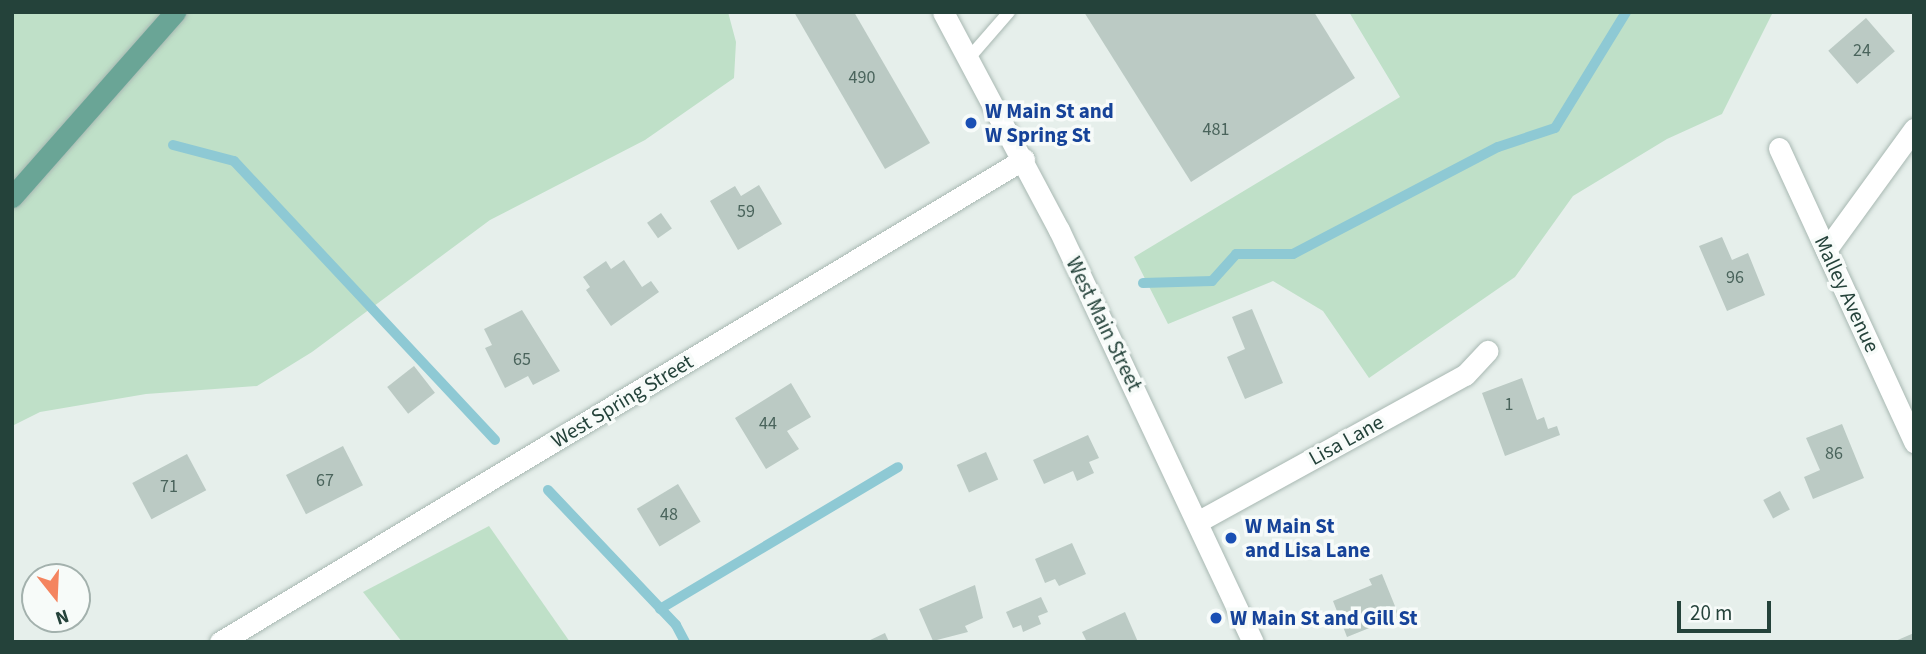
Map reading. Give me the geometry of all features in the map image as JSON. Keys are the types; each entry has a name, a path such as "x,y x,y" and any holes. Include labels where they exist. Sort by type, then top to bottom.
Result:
{"main road":[{"path":"12,197 175,12"}],"street":[{"name":"West Main Street","path":"943,12 1024,159 1199,521 1253,642"},
{"path":"1826,250 1914,129"},
{"name":"Malley Avenue","path":"1779,148 1914,442"},
{"name":"West Spring Street","path":"220,642 1024,159"},
{"name":"Lisa Lane","path":"1199,521 1465,375 1488,351"}],"lane":[{"path":"969,58 1009,12"}],"green space":[{"path":"12,12 728,12 736,42 734,78 645,140 490,220 312,352 257,386 146,394 40,412 12,426"},
{"path":"1349,12 1773,12 1722,114 1667,139 1573,196 1515,277 1369,378 1323,311 1273,281 1168,324 1134,257 1400,97"},
{"path":"489,526 570,642 402,642 363,592"}],"building":[{"path":"794,12 854,12 930,143 885,169"},
{"path":"1084,12 1314,12 1355,78 1191,182"},
{"path":"1866,18 1895,51 1857,84 1828,51"},
{"path":"759,185 782,224 738,250 710,201 735,186 741,196"},
{"path":"661,213 672,229 658,238 647,223"},
{"path":"1722,237 1732,260 1748,253 1765,295 1727,311 1699,246"},
{"path":"624,260 642,287 651,281 659,292 611,326 586,290 590,287 583,277 606,261 611,269"},
{"path":"1252,309 1283,383 1245,399 1227,357 1245,349 1232,317"},
{"path":"522,310 560,371 533,385 528,376 505,388 485,348 492,345 484,329"},
{"path":"414,366 435,393 408,414 387,387"},
{"path":"1522,378 1537,420 1544,417 1548,429 1557,426 1560,435 1505,456 1482,393"},
{"path":"791,383 811,417 787,431 799,449 766,469 735,418"},
{"path":"1842,424 1864,478 1813,499 1804,477 1820,470 1806,438"},
{"path":"1088,435 1099,458 1089,462 1094,473 1077,481 1073,471 1044,484 1033,460"},
{"path":"343,446 363,485 306,514 286,475"},
{"path":"986,452 998,479 969,492 957,465"},
{"path":"187,454 206,490 152,519 132,483"},
{"path":"678,484 701,522 660,546 637,509"},
{"path":"1780,491 1790,510 1773,518 1763,500"},
{"path":"1072,543 1086,574 1059,586 1055,579 1045,583 1035,559"},
{"path":"1382,574 1399,616 1347,637 1333,601 1372,585 1369,579"},
{"path":"975,585 983,618 965,626 968,632 933,641 919,609"},
{"path":"1041,597 1048,612 1038,616 1041,624 1023,632 1021,625 1013,628 1006,612"},
{"path":"1125,612 1138,642 1087,642 1082,632"},
{"path":"885,633 889,642 866,642"},
{"path":"1914,633 1914,642 1893,642"}],"waterway":[{"path":"1143,283 1212,281 1236,254 1293,254 1498,147 1555,128 1626,12"},
{"path":"173,145 234,161 495,440"},
{"path":"660,609 898,467"},
{"path":"548,490 676,625 685,642"}],"place":[{"name":"W Main St and W Spring St","path":"971,123"},
{"name":"W Main St and Lisa Lane","path":"1231,538"},
{"name":"W Main St and Gill St","path":"1216,618"}]}
